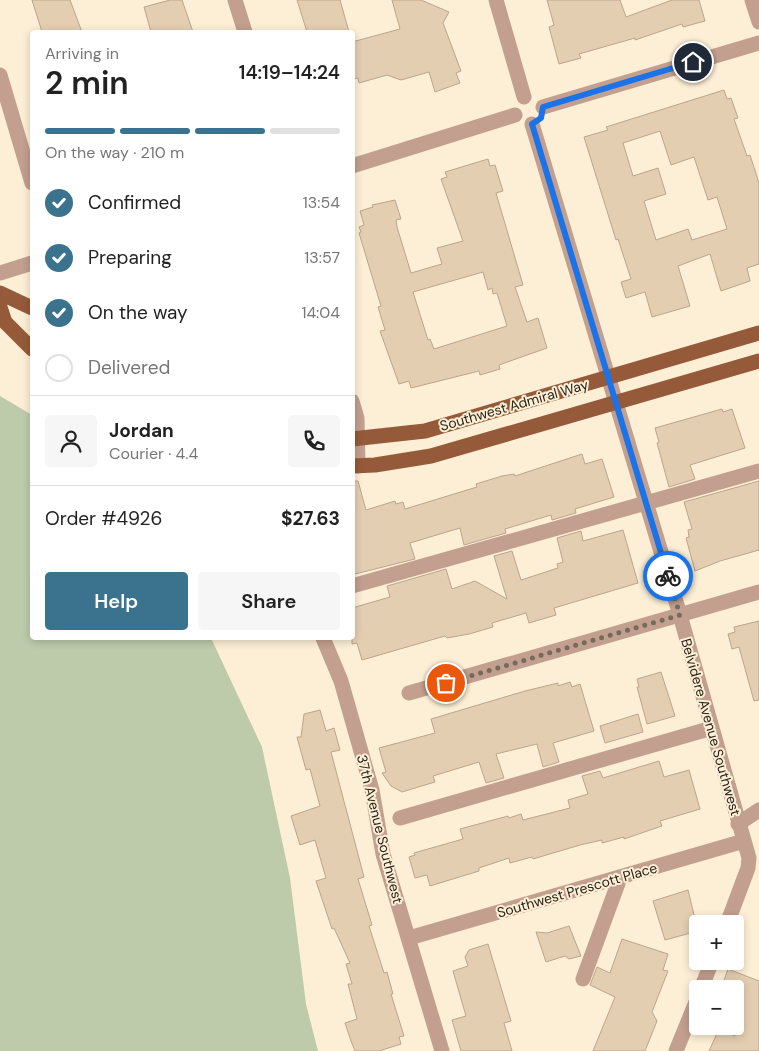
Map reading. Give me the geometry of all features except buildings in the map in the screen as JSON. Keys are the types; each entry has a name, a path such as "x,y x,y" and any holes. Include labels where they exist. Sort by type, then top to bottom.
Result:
{"main road":[{"path":"0,293 30,307"},
{"path":"0,307 5,322 30,347"},
{"name":"Southwest Admiral Way","path":"355,439 425,431 759,333"},
{"name":"Southwest Admiral Way","path":"355,466 375,465 432,456 759,361"}],"street":[{"path":"235,0 244,30"},
{"path":"496,0 524,96"},
{"path":"752,0 759,22"},
{"path":"543,107 759,43"},
{"path":"0,75 30,177"},
{"path":"524,96 536,98 543,107 541,118 532,124 521,123 515,115 516,103 524,96"},
{"path":"355,165 515,115"},
{"name":"Belvidere Avenue Southwest","path":"532,124 680,615 738,824 754,860"},
{"path":"0,273 30,264"},
{"path":"355,410 358,418 355,439 355,466"},
{"path":"355,585 759,471"},
{"path":"409,693 759,592"},
{"name":"37th Avenue Southwest","path":"324,640 341,681 372,790 383,854 442,1051"},
{"path":"400,818 712,728"},
{"path":"738,824 759,810"},
{"name":"Southwest Prescott Place","path":"409,938 744,841"},
{"path":"730,915 748,868 754,860"},
{"path":"583,979 620,878"},
{"path":"676,1051 689,1019"}],"green space":[{"path":"0,396 30,414 30,640 212,640 262,747 290,878 306,1004 318,1051 0,1051"}],"way so far":[{"path":"446,683 680,615 668,576"}],"route":[{"path":"668,576 532,124 541,118 543,107 693,62"}]}
